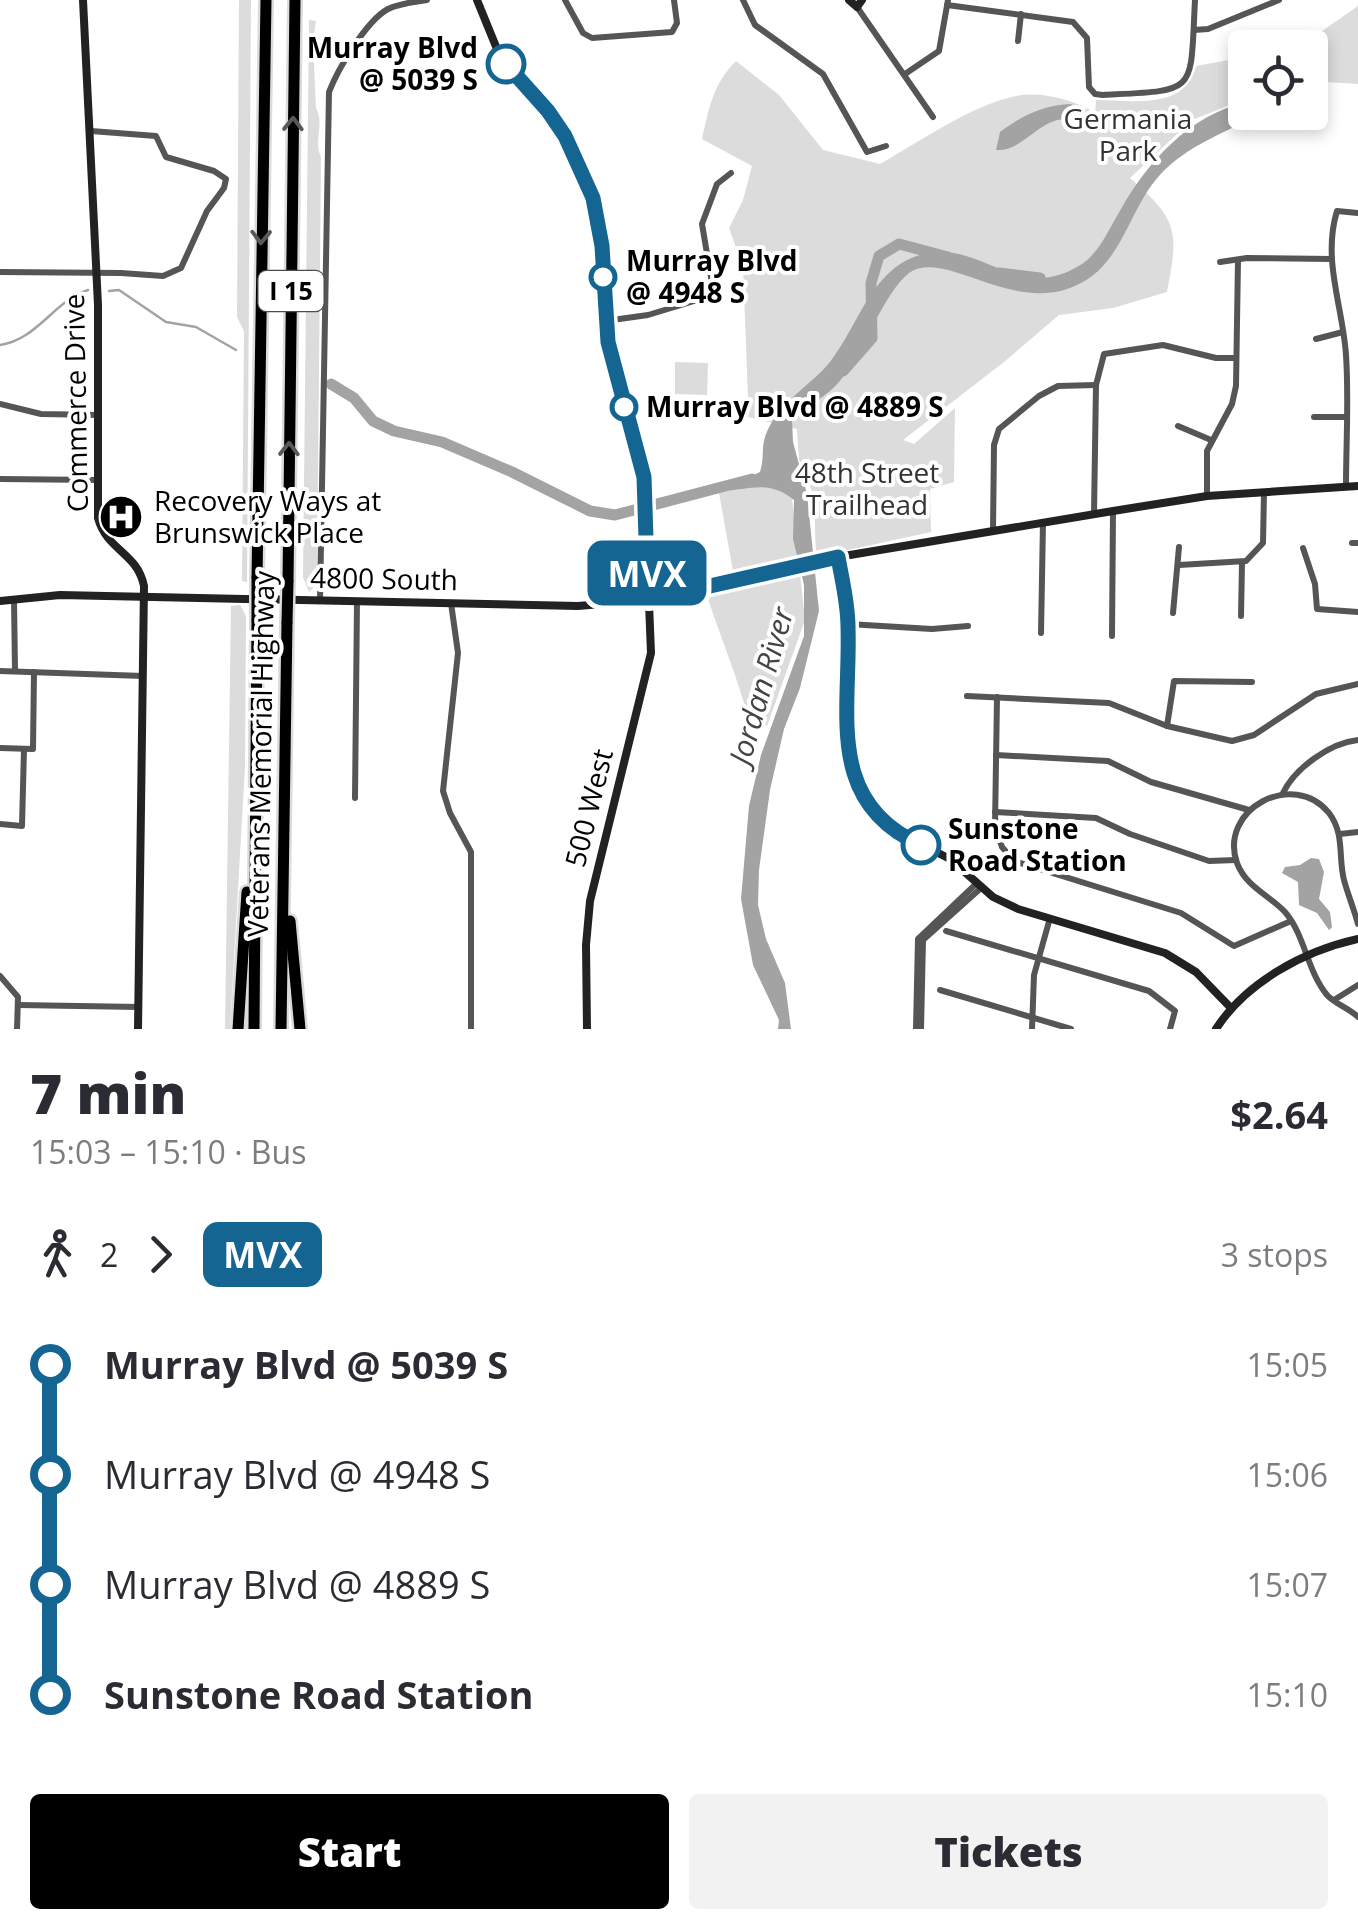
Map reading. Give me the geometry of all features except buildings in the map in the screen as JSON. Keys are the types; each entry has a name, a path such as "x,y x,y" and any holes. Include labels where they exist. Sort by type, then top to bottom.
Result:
{"highway":[{"name":"Veterans Memorial Highway","path":"254,1029 266,0"},
{"name":"Veterans Memorial Highway","path":"282,1029 295,0"},
{"path":"238,1029 254,783"},
{"path":"284,888 300,1029"}],"street":[{"name":"Commerce Drive","path":"83,0 97,273 98,480 102,530 108,541 135,562 143,580 144,596 138,1029"},
{"path":"320,600 329,92 376,18 394,6 427,0"},
{"name":"500 West","path":"477,0 497,50 548,111 585,177 602,246 605,321 618,388 641,460 646,502 650,654 590,901 586,946 588,1029"},
{"path":"565,0 583,34 592,38 668,34 677,23 674,0"},
{"path":"742,0 755,25 823,74 867,152 886,146"},
{"path":"905,74 938,52 947,2 1070,20 1082,28 1088,42 1087,84 1098,95 1163,92 1180,86 1190,72 1196,0"},
{"path":"1194,30 1208,29 1279,0"},
{"path":"856,2 933,117"},
{"path":"1018,41 1021,14"},
{"path":"0,272 163,276 181,268 226,179 166,157 156,136 90,132"},
{"path":"605,321 648,315 714,295 702,224 717,184 731,173"},
{"path":"1346,487 1347,360 1332,259 1338,211 1358,213"},
{"path":"1220,262 1332,259"},
{"path":"1207,496 1205,463 1211,440 1232,404 1238,260"},
{"path":"1316,339 1343,332"},
{"path":"1094,514 1096,385 1101,357 1108,352 1164,344 1216,358 1236,358"},
{"path":"993,530 994,446 999,430 1039,396 1058,386 1096,385"},
{"path":"0,404 41,414 99,415"},
{"path":"1314,417 1346,417"},
{"path":"1178,426 1211,440"},
{"path":"0,479 98,480"},
{"name":"4800 South","path":"0,602 60,594 587,606 648,600 838,557 1207,496 1358,486"},
{"path":"1179,565 1242,563 1263,543 1264,492"},
{"path":"1112,511 1112,636"},
{"path":"1042,633 1043,522"},
{"path":"1174,613 1172,597 1179,546"},
{"path":"1303,548 1315,584 1317,609 1358,612"},
{"path":"838,557 848,624 846,746 855,780 870,806 901,834 950,859 979,886 1008,905 1174,957 1201,976 1231,1008"},
{"path":"1241,616 1242,563"},
{"path":"14,599 16,671"},
{"path":"355,798 358,601"},
{"path":"451,603 458,653 443,791 471,852 472,1029"},
{"path":"848,624 968,626"},
{"path":"0,671 142,676"},
{"path":"0,824 22,826 34,672"},
{"path":"1167,726 1174,681 1252,682"},
{"path":"967,696 1110,703 1167,726 1221,741 1239,740 1261,730 1308,698 1358,684"},
{"path":"997,697 996,834 1002,848 1020,864 1180,913 1234,946 1290,920"},
{"path":"1283,794 1289,780 1323,754 1358,740"},
{"path":"0,748 28,749"},
{"path":"996,755 1108,762 1151,782 1248,810"},
{"path":"1358,924 1354,898 1342,866 1340,834 1330,815 1306,797 1283,794 1264,799 1248,810 1237,835 1236,860 1249,883 1290,920 1325,993 1358,1017"},
{"path":"995,812 1096,818 1209,861 1236,860"},
{"path":"1340,834 1358,832"},
{"path":"919,1029 920,935 979,886"},
{"path":"1032,1029 1034,976 1050,918"},
{"path":"946,931 1142,988 1164,999 1176,1012 1170,1029"},
{"path":"1216,1029 1231,1008 1261,982 1358,939"},
{"path":"0,976 16,992 17,1029"},
{"path":"1334,1000 1358,986"},
{"path":"940,990 1071,1029"},
{"path":"18,1005 139,1007"}],"green space":[{"path":"239,0 251,0 247,582 242,581 244,331 237,317"},
{"path":"1358,6 1358,84 1328,82 1328,30 1324,30"},
{"path":"309,20 316,21 313,42 321,157 317,584 309,592 303,577"},
{"path":"1228,60 1228,106 1192,120 1130,178 1158,205 1171,228 1173,254 1167,292 1113,308 1059,315 903,440 914,444 955,408 954,482 930,489 931,532 816,557 814,496 799,460 797,429 748,417 751,400 743,267 729,228 743,200 752,166 702,139 713,97 728,70 736,61 779,95 823,150 880,164 944,126 996,102 1022,95 1044,95 1095,113 1096,100 1169,97 1190,80 1196,66"},
{"path":"675,362 708,363 707,395 675,394"},
{"path":"759,484 776,486 792,498 805,620 767,726 750,725 707,596 736,588 719,493"},
{"path":"240,605 246,616 245,766 230,1029 225,1029 231,606"}],"shaded area":[{"path":"1071,104 1088,118 1083,124 1057,120 1012,147 996,150 1000,132 1016,121 1042,109"},
{"path":"1228,108 1229,130 1182,156 1159,176 1112,254 1092,276 1066,289 1040,293 1014,290 944,269 925,267 909,273 891,294 839,382 792,420 793,442 807,494 819,611 800,688 784,729 770,790 759,870 758,905 766,939 785,983 791,1029 778,1029 779,1020 753,965 741,899 749,806 761,755 804,636 804,585 793,539 794,500 776,490 759,487 720,491 760,472 765,437 772,422 830,362 870,297 894,268 929,253 949,253 1021,276 1060,275 1094,253 1157,158 1188,129"},
{"path":"1311,858 1319,859 1324,872 1319,899 1330,912 1329,930 1317,913 1299,905 1298,882 1282,873 1285,867 1300,865"}],"waterway":[{"name":"Jordan River","path":"843,371 872,338 871,283 879,256 899,244 948,257"},
{"name":"Jordan River","path":"999,273 1040,278"},
{"path":"0,345 25,336 65,303 88,290"},
{"path":"109,291 119,290 166,322 196,327 236,350"},
{"path":"331,384 354,398 373,421 394,431 442,442 590,511 615,515 752,479"}],"bus line":[{"name":"MVX","path":"506,64 565,136 593,198 602,246 608,342 644,477 648,600 838,557 848,624 846,746 852,771 877,814 921,845"}],"place":[{"name":"Murray Blvd @ 5039 S","path":"506,64"},
{"name":"Murray Blvd @ 4948 S","path":"603,277"},
{"name":"Murray Blvd @ 4889 S","path":"624,407"},
{"name":"Recovery Ways at Brunswick Place","path":"121,517"},
{"name":"Sunstone Road Station","path":"921,845"}],"park label":[{"name":"Germania Park","path":"1128,135"},
{"name":"48th Street Trailhead","path":"867,489"}]}
